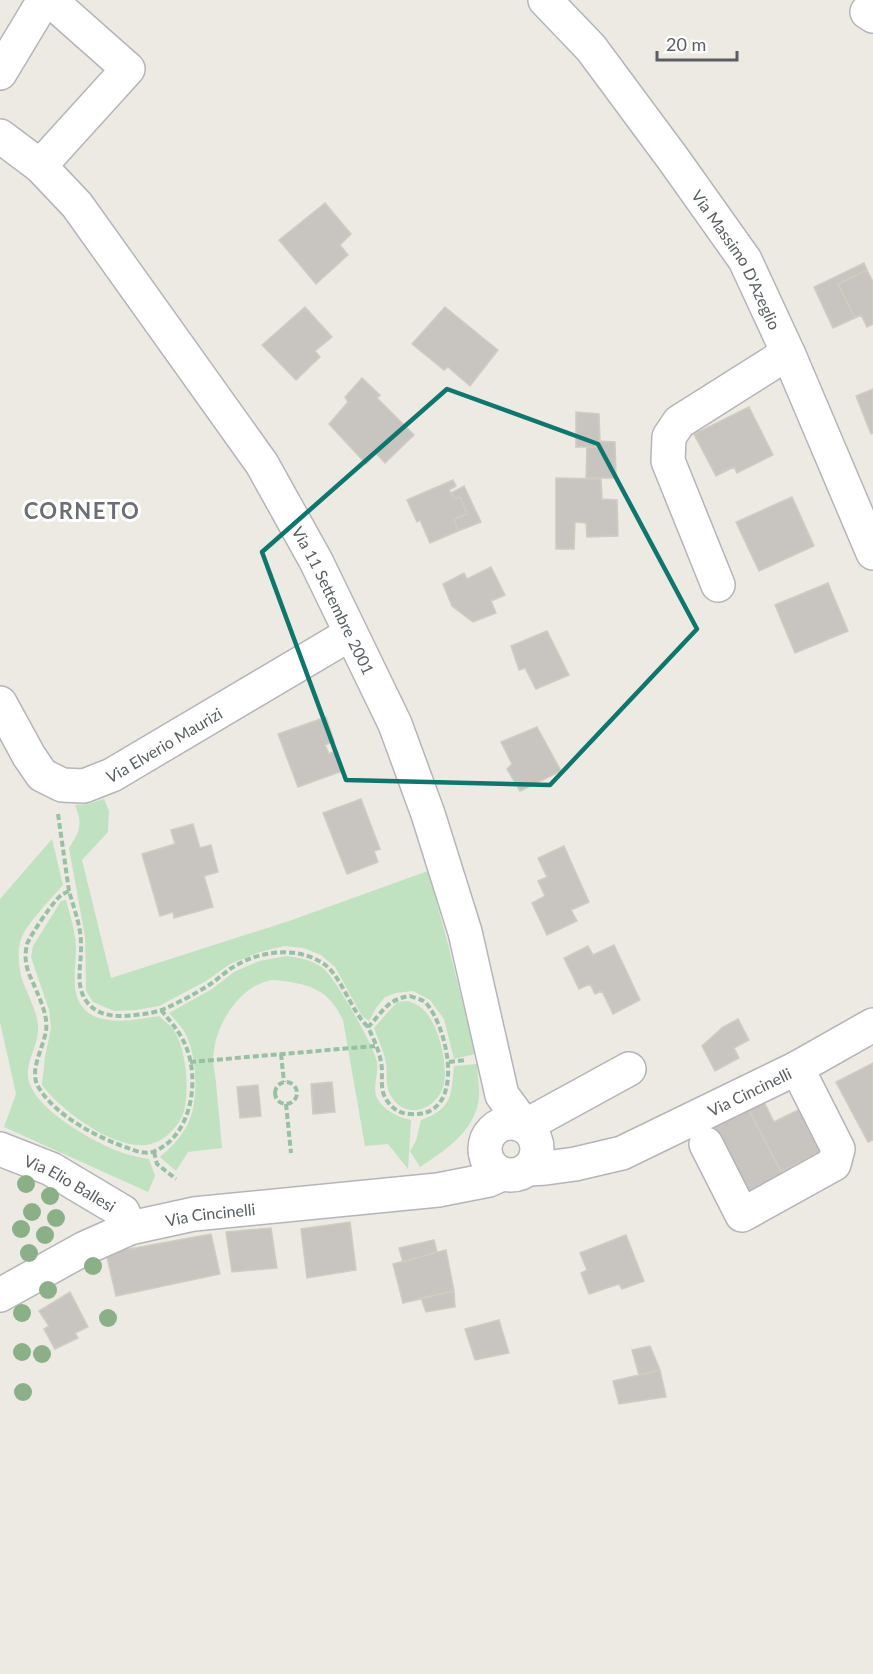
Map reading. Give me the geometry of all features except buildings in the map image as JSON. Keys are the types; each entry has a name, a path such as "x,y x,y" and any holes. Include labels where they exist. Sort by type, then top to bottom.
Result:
{"street":[{"path":"0,74 44,0"},
{"path":"40,166 128,69 50,0"},
{"name":"Via Massimo D'Azeglio","path":"545,0 591,48 745,260 789,356 873,553"},
{"name":"Via 11 Settembre 2001","path":"0,136 40,166 77,206 262,464 316,561 395,724 428,814 465,932 502,1095 500,1109 488,1137"},
{"path":"718,585 668,461 669,437 679,422 692,412 777,360 789,356"},
{"name":"Via Elverio Maurizi","path":"0,703 28,756 42,774 62,784 84,786 112,775 350,634"},
{"name":"Via Cincinelli","path":"0,1295 85,1248 130,1227 194,1214 438,1190 489,1180 515,1171 575,1164 622,1153 796,1068 873,1025"},
{"path":"706,1144 742,1215 834,1164 838,1149 796,1068"},
{"path":"529,1130 629,1069"},
{"name":"Via 11 Settembre 2001","path":"502,1095 529,1130"},
{"path":"438,1190 463,1169 497,1127 506,1123 516,1123 584,1150 622,1153"},
{"path":"488,1137 485,1152 487,1161 494,1169 515,1171 535,1161 538,1152 537,1142 529,1130"},
{"name":"Via Elio Ballesi","path":"0,1149 51,1169 123,1212 130,1227"}],"path":[{"path":"58,813 69,891 79,926 80,988 87,1002 97,1011 110,1016 140,1015 161,1010 212,983 231,968 259,956 286,951 305,954 326,965 340,983 361,1020 368,1027 381,1063 381,1087 386,1101 396,1111 408,1114 430,1111 442,1101 447,1087 449,1062 434,1015 424,1002 410,996 399,997 388,1003 368,1027"},
{"path":"69,891 62,894 27,945 26,961 30,977 44,1008 46,1029 35,1072 37,1086 47,1099 87,1130 109,1142 141,1153 153,1152 171,1140 185,1122 191,1101 192,1073 188,1052 178,1030 161,1010"},
{"path":"190,1062 375,1046"},
{"path":"281,1054 284,1082"},
{"path":"284,1082 291,1083 297,1091 296,1099 286,1104 277,1100 275,1092 278,1085 284,1082"},
{"path":"286,1104 291,1153"},
{"path":"153,1152 157,1164 176,1179"}],"highlighted area":[{"path":"447,389 598,444 697,629 550,785 346,780 262,552"}],"green space":[{"path":"104,799 109,811 108,832 82,860 111,978 289,921 428,871 475,1054 454,1059 444,1019 430,1000 413,991 385,997 369,1021 362,1016 335,967 321,955 304,948 284,946 260,952 230,964 206,981 159,1006 114,1011 93,1002 86,991 85,937 69,848 76,837 80,823 75,805"},
{"path":"52,839 63,885 28,926 19,948 21,976 38,1024 28,1077 32,1089 40,1100 65,1122 125,1154 149,1159 155,1176 148,1192 4,1127 16,1094 0,1022 0,899"},
{"path":"66,900 76,946 75,987 79,1001 86,1011 96,1017 121,1021 159,1016 172,1028 179,1041 185,1064 186,1103 179,1122 170,1133 155,1143 137,1145 106,1136 75,1117 42,1085 51,1028 49,1010 31,957 33,946 61,901"},
{"path":"287,956 312,962 325,970 354,1014 377,1062 375,1090 377,1098 392,1113 411,1120 408,1169 388,1144 365,1146 343,1020 338,1011 328,998 315,989 274,980 261,983 241,997 225,1017 216,1040 213,1063 222,1148 188,1152 176,1171 160,1157 183,1132 192,1112 195,1088 192,1051 182,1029 169,1013 212,989 234,972 259,961"},
{"path":"408,1001 419,1006 426,1013 437,1031 445,1075 444,1084 436,1100 422,1109 415,1110 400,1106 390,1095 385,1059 374,1028 397,1002"},
{"path":"477,1064 479,1097 472,1119 458,1138 420,1167 410,1151 416,1141 421,1120 445,1106 451,1093 454,1066"}],"district":[{"name":"CORNETO","path":"82,510"}]}
